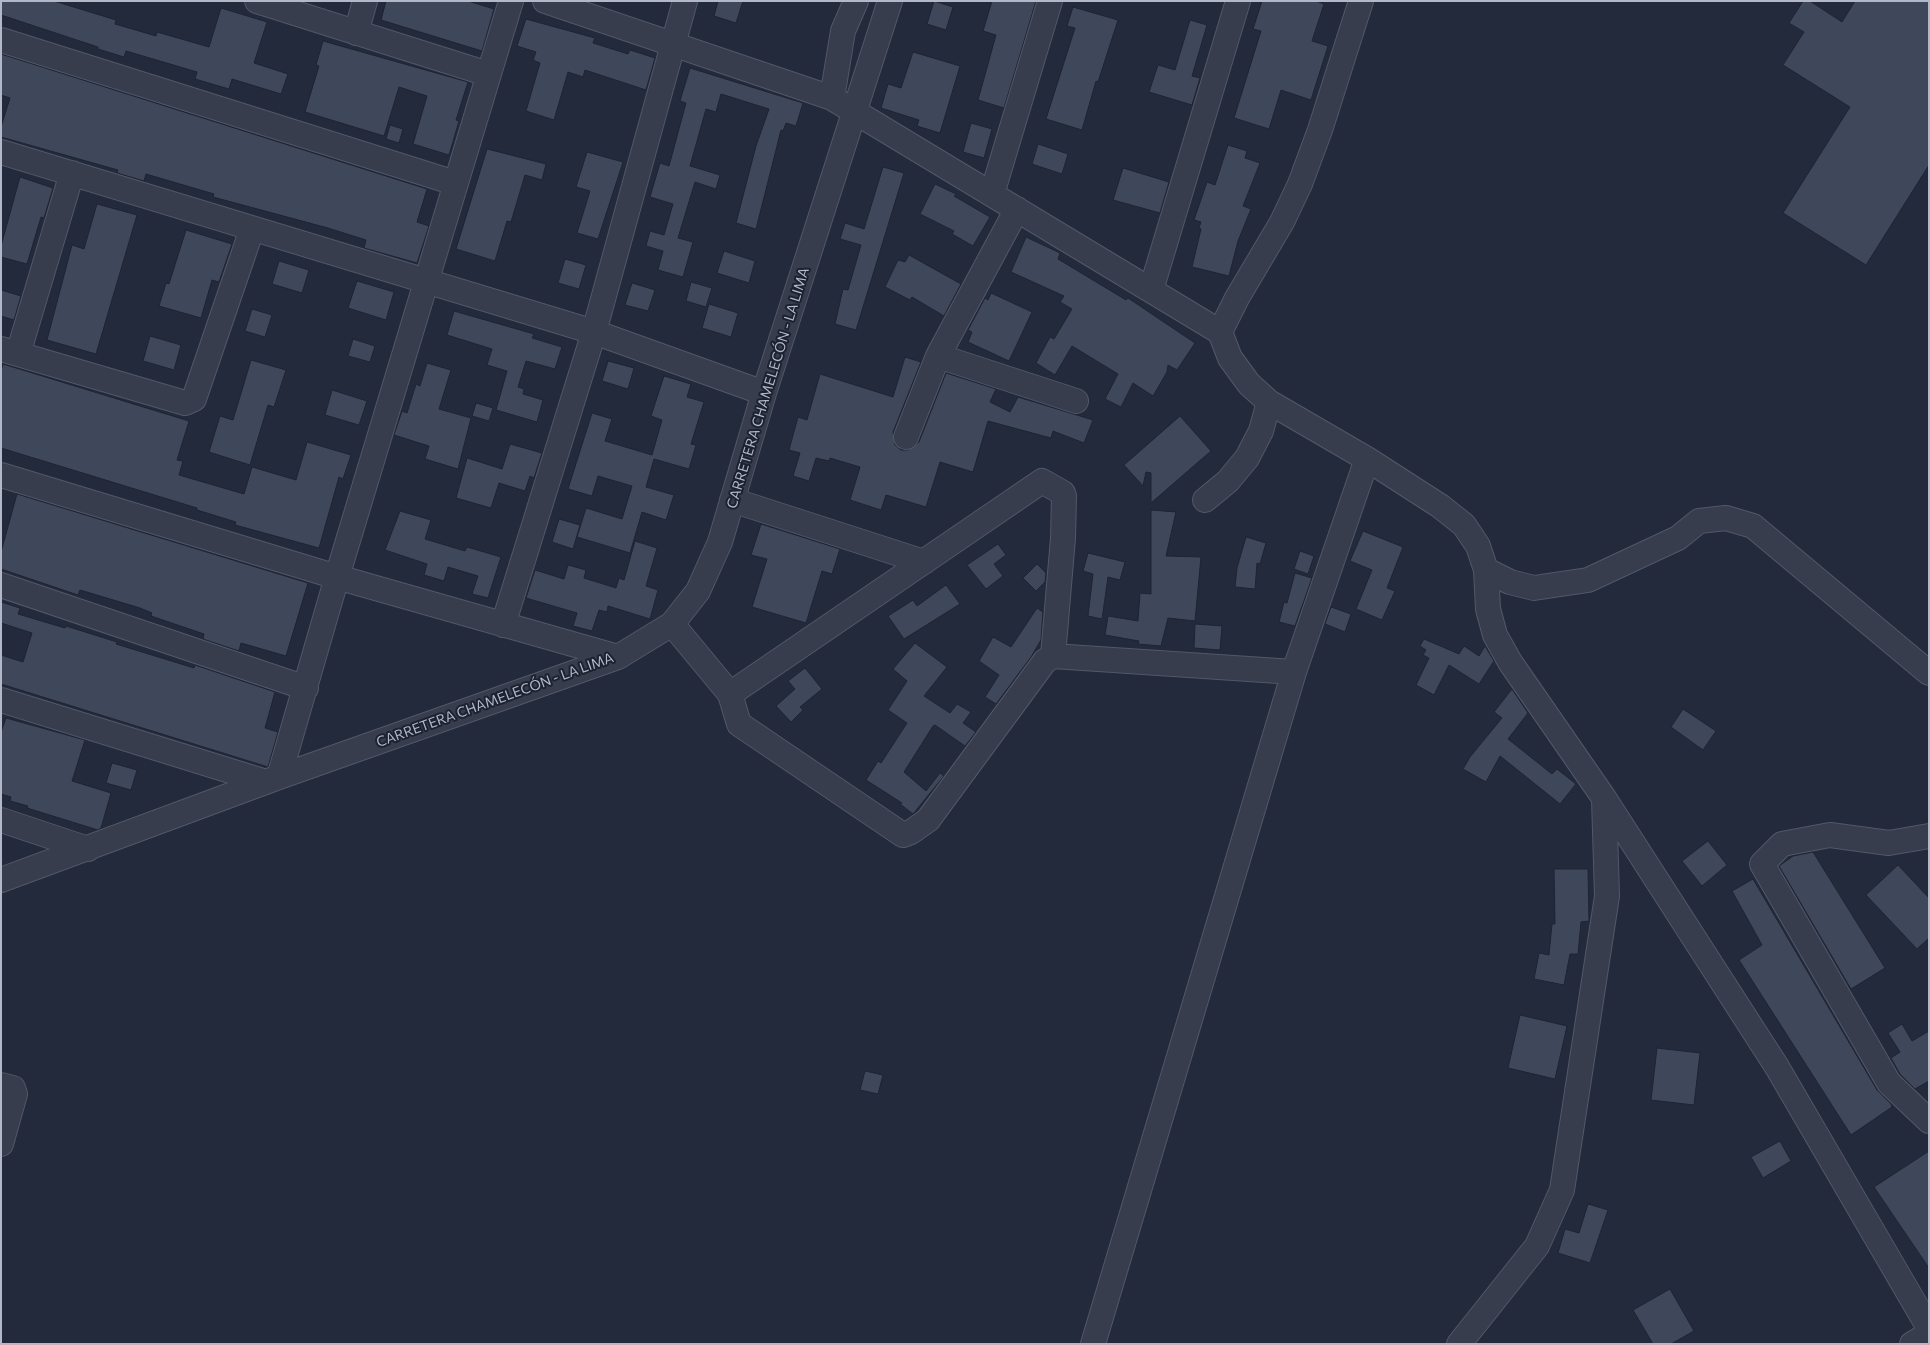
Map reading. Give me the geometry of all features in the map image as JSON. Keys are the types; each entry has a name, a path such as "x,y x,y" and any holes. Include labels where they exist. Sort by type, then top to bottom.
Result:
{"street":[{"path":"257,1 488,74"},
{"path":"356,32 365,1"},
{"path":"1,700 273,779 306,688 337,577 510,1"},
{"path":"545,1 672,42 832,98 1220,332 1230,358 1249,384 1269,402 1367,459 1440,506 1464,525 1478,546 1486,570 1488,609 1495,635 1510,662 1604,798 1777,1067 1929,1328"},
{"path":"503,625 594,332 672,42 685,1"},
{"path":"832,98 843,31 856,1"},
{"name":"CARRETERA CHAMELECÓN - LA LIMA","path":"1,880 273,779 618,657 672,624 698,591 720,542 764,393 856,112 890,1"},
{"path":"992,194 1050,1"},
{"path":"1151,290 1238,1"},
{"path":"1220,332 1237,298 1282,222 1300,184 1320,130 1361,1"},
{"path":"1,40 455,183"},
{"path":"1,152 594,332 764,393"},
{"path":"72,174 9,352 185,403 194,400 252,229"},
{"path":"906,437 938,356 1017,209"},
{"path":"938,356 1076,401"},
{"path":"1205,500 1228,481 1247,458 1261,431 1269,402"},
{"path":"1093,1344 1294,672 1367,459"},
{"path":"1,475 337,577 618,657"},
{"path":"730,694 1042,481 1063,493 1063,538 1053,656"},
{"path":"732,500 924,562"},
{"path":"1486,570 1510,582 1534,588 1588,580 1678,538 1699,521 1726,518 1753,526 1929,673"},
{"path":"1,586 306,688"},
{"path":"672,624 730,694 739,724 902,835 911,832 928,820 1045,661 1053,656 1294,672"},
{"path":"1459,1344 1537,1246 1562,1190 1607,896 1604,798"},
{"path":"1,820 88,849"},
{"path":"1929,836 1889,843 1830,835 1782,844 1762,864 1770,883 1816,955 1889,1083 1929,1121"},
{"path":"1,1085 13,1088 15,1094 1,1144"},
{"path":"1912,1344 1929,1334"}],"building":[{"path":"1,1 54,1 116,20 115,24 156,36 157,32 209,47 221,8 267,22 254,63 288,74 281,94 232,79 229,89 195,79 197,72 126,51 124,57 1,15"},
{"path":"386,1 468,1 494,9 482,51 381,20"},
{"path":"718,1 743,1 736,23 714,16"},
{"path":"934,1 953,7 946,30 927,24"},
{"path":"992,1 1036,1 1004,108 978,100 996,35 983,31"},
{"path":"1262,1 1316,1 1324,4 1312,41 1328,46 1311,100 1281,90 1269,129 1234,118 1261,31 1253,29"},
{"path":"1803,1 1810,1 1842,22 1855,1 1929,1 1929,165 1866,265 1783,213 1850,107 1783,65 1804,32 1789,23"},
{"path":"1073,7 1118,20 1098,82 1096,81 1082,130 1046,119 1075,28 1067,26"},
{"path":"526,19 595,38 593,43 628,54 630,50 655,58 646,90 585,70 583,77 568,72 554,120 526,111 540,63 533,60 536,52 517,46"},
{"path":"1190,20 1207,25 1192,76 1200,78 1192,105 1149,92 1158,65 1175,70"},
{"path":"323,41 468,82 456,120 459,121 449,155 413,144 427,96 399,87 384,136 305,112 319,66 316,65"},
{"path":"913,52 960,66 940,133 917,126 919,120 881,108 888,84 901,88"},
{"path":"1,54 427,189 417,222 429,226 417,263 364,248 366,240 328,228 213,197 214,194 146,174 144,181 117,173 118,170 1,137 1,127 10,98 1,95"},
{"path":"690,68 803,103 796,126 786,123 783,131 781,130 756,229 736,223 756,146 769,109 721,94 716,112 706,109 690,166 720,175 716,189 695,182 678,238 693,242 683,277 658,270 663,251 646,246 650,231 664,235 673,204 650,197 660,163 669,166 686,103 680,101"},
{"path":"971,123 992,129 984,158 963,152"},
{"path":"390,125 403,129 399,143 386,139"},
{"path":"1038,144 1068,154 1062,174 1032,164"},
{"path":"1228,145 1247,151 1245,158 1260,163 1243,206 1251,209 1238,241 1229,276 1192,267 1201,229 1199,228 1201,222 1194,220 1207,182 1215,185"},
{"path":"487,149 546,164 542,180 525,175 511,222 507,221 495,261 456,249"},
{"path":"587,152 623,162 598,239 577,233 590,191 576,187"},
{"path":"883,167 904,173 856,330 835,324 843,289 848,290 861,245 840,239 845,223 864,229"},
{"path":"1123,168 1169,182 1160,213 1113,200"},
{"path":"20,177 53,188 44,218 41,217 27,264 1,257 1,246"},
{"path":"935,184 956,194 954,196 990,217 973,246 952,234 954,231 920,214"},
{"path":"97,204 137,215 96,354 47,340 72,245 84,249"},
{"path":"186,230 232,244 219,282 212,280 201,318 159,306 166,283 169,284"},
{"path":"1026,237 1060,253 1058,259 1126,300 1128,298 1195,343 1177,370 1168,365 1167,372 1153,396 1133,383 1121,407 1105,399 1118,374 1072,346 1055,375 1036,363 1050,337 1054,339 1072,309 1060,302 1064,296 1011,272"},
{"path":"724,251 755,261 749,283 717,273"},
{"path":"909,255 961,284 944,316 912,297 910,300 885,287 898,260 905,262"},
{"path":"565,259 586,265 579,289 558,283"},
{"path":"279,261 309,270 302,293 272,284"},
{"path":"357,281 394,292 386,320 348,308"},
{"path":"691,282 712,288 706,307 686,301"},
{"path":"632,283 655,290 648,311 625,305"},
{"path":"1,290 21,296 14,320 1,316"},
{"path":"991,293 1032,312 1009,361 968,342 972,332 968,330 985,298 988,300"},
{"path":"709,304 738,313 731,337 702,328"},
{"path":"252,309 272,315 265,337 245,331"},
{"path":"454,311 534,334 532,338 562,347 555,369 526,361 518,387 524,389 523,394 543,400 537,422 496,410 507,371 487,365 492,349 447,335"},
{"path":"150,336 181,345 174,370 143,361"},
{"path":"353,339 375,346 370,362 348,356"},
{"path":"905,357 921,362 893,432 895,445 901,450 908,450 919,442 946,373 996,389 990,402 1010,412 1018,397 1093,420 1084,443 1053,431 1051,438 988,421 973,472 940,462 926,507 886,495 881,510 850,500 860,467 830,458 829,461 816,458 809,481 793,476 800,453 789,450 798,417 807,420 820,374 893,397"},
{"path":"251,360 286,370 274,407 268,405 250,465 209,452 220,416 233,420"},
{"path":"608,361 634,368 628,389 602,381"},
{"path":"427,363 451,370 439,409 471,418 458,469 425,459 429,446 394,435 402,411 407,413 416,384 420,386"},
{"path":"3,364 189,421 177,460 183,461 179,475 244,494 252,467 296,480 307,442 351,455 343,479 339,477 319,548 235,525 236,522 197,510 197,508 1,448 1,371"},
{"path":"664,376 691,384 687,397 704,402 691,444 696,445 689,469 654,459 646,487 674,495 666,520 642,512 630,553 577,537 586,508 622,519 632,486 598,476 592,496 568,489 592,413 612,419 605,441 652,455 662,420 651,416"},
{"path":"332,390 367,401 359,425 325,415"},
{"path":"476,403 493,408 489,421 472,416"},
{"path":"1180,416 1211,451 1151,503 1151,473 1146,472 1143,486 1124,465"},
{"path":"510,444 542,453 534,478 530,476 525,491 499,483 491,508 456,498 467,458 502,469"},
{"path":"17,494 308,583 286,656 241,643 239,651 203,639 204,634 151,616 152,613 140,608 80,590 78,595 1,569 1,552"},
{"path":"1151,510 1176,512 1166,556 1201,557 1195,621 1168,618 1161,646 1138,644 1139,641 1105,635 1108,616 1138,621 1140,593 1151,594"},
{"path":"400,511 431,520 425,539 465,551 467,547 501,557 488,598 472,594 478,576 448,567 444,581 424,575 427,564 385,550"},
{"path":"559,519 580,525 573,549 552,542"},
{"path":"761,524 840,549 832,574 822,571 806,623 752,607 767,559 751,555"},
{"path":"1363,531 1403,547 1387,588 1395,591 1382,620 1356,609 1372,570 1350,561"},
{"path":"1246,537 1266,543 1260,564 1257,563 1255,589 1235,587 1237,568"},
{"path":"635,541 657,548 646,586 658,590 650,619 608,606 607,612 599,610 592,631 573,626 577,613 526,598 535,570 564,579 568,565 586,570 584,578 616,588 619,578 624,580"},
{"path":"998,544 1006,555 994,564 1003,576 986,589 967,565"},
{"path":"1300,551 1314,556 1308,574 1294,569"},
{"path":"1088,553 1125,562 1120,580 1108,577 1102,619 1088,616 1093,574 1083,571"},
{"path":"1037,564 1046,573 1045,582 1036,591 1023,578"},
{"path":"1295,573 1312,578 1295,626 1279,622 1284,602 1287,603"},
{"path":"946,585 960,604 904,639 888,616 913,600 917,606"},
{"path":"1,602 20,608 18,614 65,628 66,626 117,642 116,644 194,668 195,665 275,692 265,728 278,732 268,767 1,684 1,655 23,662 32,633 1,623"},
{"path":"1331,607 1351,614 1345,632 1325,624"},
{"path":"1037,608 1043,612 1041,640 1031,657 996,704 985,697 999,675 979,661 993,637 1011,647"},
{"path":"1195,624 1222,626 1220,650 1194,648"},
{"path":"1424,639 1459,654 1464,646 1479,656 1485,646 1494,661 1479,684 1449,665 1434,695 1416,685 1429,658 1423,655 1426,650 1420,646"},
{"path":"915,643 947,667 924,696 950,713 957,704 971,712 963,723 976,732 965,746 935,725 933,726 904,772 926,791 940,773 944,776 913,814 900,804 902,803 866,780 878,761 881,763 907,723 888,710 907,681 893,669"},
{"path":"805,668 822,689 800,707 803,710 791,722 776,706 795,689 788,681"},
{"path":"1512,689 1528,713 1508,739 1552,774 1557,769 1576,784 1560,804 1500,756 1486,782 1463,769 1470,757 1502,718 1494,712"},
{"path":"1683,709 1716,731 1703,750 1671,727"},
{"path":"6,718 85,740 72,781 111,793 101,828 98,830 27,808 28,806 10,801 11,797 1,794 1,732"},
{"path":"112,763 137,770 131,790 106,783"},
{"path":"1708,841 1727,865 1702,886 1682,861"},
{"path":"1813,852 1885,968 1851,989 1779,866 1793,856"},
{"path":"1898,865 1929,898 1929,938 1917,949 1866,895"},
{"path":"1554,869 1588,869 1589,921 1581,922 1578,954 1570,954 1564,985 1534,979 1539,953 1549,955 1552,924 1555,924"},
{"path":"1753,879 1877,1090 1891,1104 1892,1107 1851,1135 1739,960 1762,945 1732,891"},
{"path":"1520,1015 1567,1026 1555,1079 1508,1068"},
{"path":"1902,1024 1912,1041 1929,1031 1929,1081 1915,1089 1900,1074 1891,1058 1900,1052 1888,1033"},
{"path":"1657,1048 1700,1053 1694,1105 1651,1100"},
{"path":"865,1071 883,1075 878,1094 860,1090"},
{"path":"1780,1141 1791,1161 1763,1178 1751,1157"},
{"path":"1929,1151 1929,1268 1874,1187"},
{"path":"1588,1204 1608,1210 1590,1263 1558,1253 1565,1229 1579,1233"},
{"path":"1670,1289 1694,1331 1671,1344 1653,1344 1633,1310"}]}
